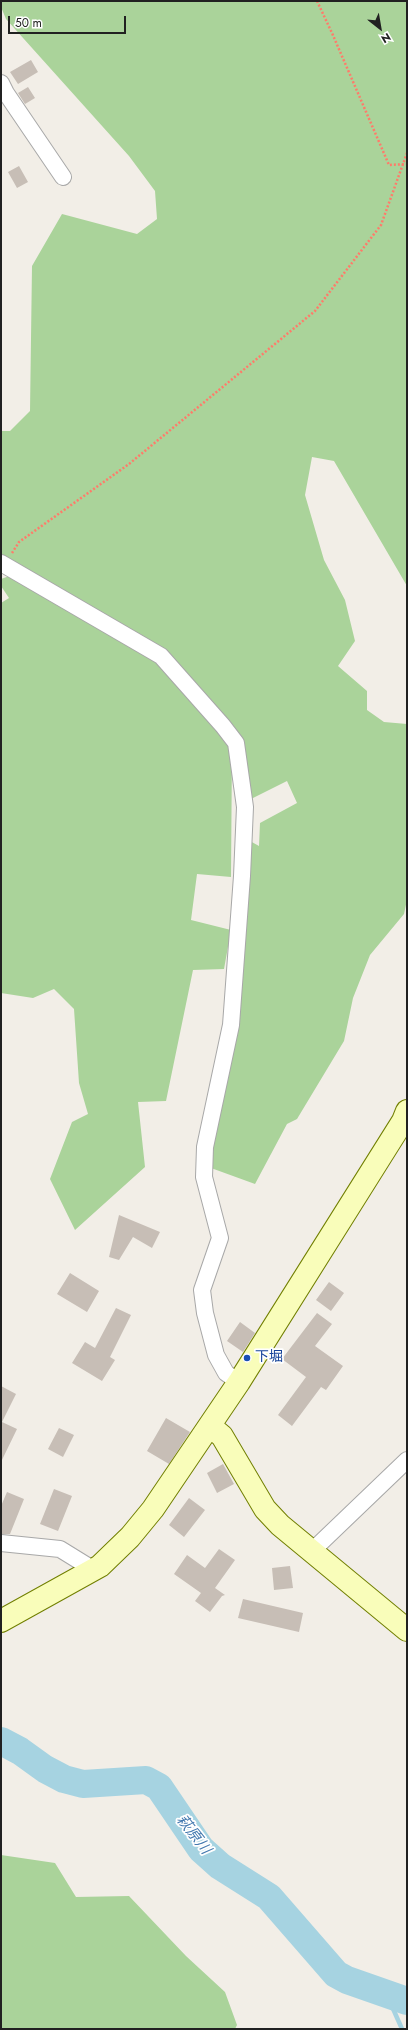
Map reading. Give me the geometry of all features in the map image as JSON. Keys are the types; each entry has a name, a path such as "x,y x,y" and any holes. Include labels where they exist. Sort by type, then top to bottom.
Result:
{"street":[{"path":"3,91 63,177"},
{"path":"2,566 161,656 223,726 236,743 245,808 242,884 231,1025 205,1147 204,1176 220,1238 202,1290 205,1313 216,1355 226,1373 239,1382"},
{"path":"1,1622 94,1570 130,1537 152,1509 239,1382 403,1121 407,1111"},
{"path":"210,1426 222,1436 265,1509 280,1525 407,1630"},
{"path":"312,1552 407,1460"},
{"path":"1,1543 60,1549 94,1570"}],"path":[{"path":"317,1 389,165 406,164"},
{"path":"2,566 19,542 129,464 315,311 381,225 406,164 407,153"}],"green space":[{"path":"1,1 407,1 407,586 334,461 312,457 305,495 324,560 345,600 355,641 338,666 367,691 367,710 384,722 407,724 407,900 404,914 370,955 353,998 344,1041 297,1119 287,1124 255,1184 211,1168 212,1140 250,841 259,846 260,823 297,803 287,781 249,800 242,742 165,652 1,554 1,431 10,431 30,411 32,266 62,214 137,234 157,219 155,191 129,156 6,19 1,7"},
{"path":"15,574 159,661 232,745 231,877 197,874 191,920 231,930 224,969 193,970 166,1101 138,1102 145,1167 75,1230 50,1179 72,1122 88,1114 79,1083 74,1009 54,989 33,998 1,993 1,603 9,598 1,586 1,579"},
{"path":"1,1855 55,1863 76,1897 129,1896 186,1956 225,1992 237,2025 235,2029 1,2029"}],"building":[{"path":"31,60 38,72 18,84 10,72"},
{"path":"28,87 35,98 25,104 18,93"},
{"path":"19,166 28,182 17,188 8,172"},
{"path":"119,1215 160,1232 152,1248 133,1237 119,1260 109,1257"},
{"path":"70,1273 99,1291 87,1312 57,1294"},
{"path":"329,1282 344,1293 331,1311 316,1300"},
{"path":"116,1308 131,1315 110,1357 115,1360 102,1381 72,1363 85,1342 95,1348"},
{"path":"317,1313 332,1324 315,1346 343,1366 326,1390 321,1387 292,1426 278,1415 306,1377 282,1359"},
{"path":"240,1322 255,1333 243,1352 227,1341"},
{"path":"1,1386 16,1394 2,1422 17,1429 1,1462"},
{"path":"166,1418 190,1432 169,1464 147,1451"},
{"path":"59,1428 74,1435 63,1457 48,1449"},
{"path":"223,1464 234,1484 217,1493 207,1473"},
{"path":"54,1489 72,1496 58,1531 40,1524"},
{"path":"7,1492 24,1499 10,1534 1,1534 1,1506"},
{"path":"189,1498 205,1510 184,1537 169,1525"},
{"path":"219,1549 235,1560 215,1588 225,1595 222,1596 210,1612 195,1601 201,1593 174,1574 187,1555 205,1568"},
{"path":"290,1566 293,1588 274,1590 272,1568"},
{"path":"243,1599 303,1613 299,1632 238,1618"}],"waterway":[{"name":"萩原川","path":"1,1741 20,1751 45,1769 64,1779 83,1784 146,1780 159,1787 201,1849 220,1866 269,1897 336,1974 347,1980 407,2001"},
{"path":"387,1995 402,2029"}],"place":[{"name":"下堀","path":"247,1358"}]}
